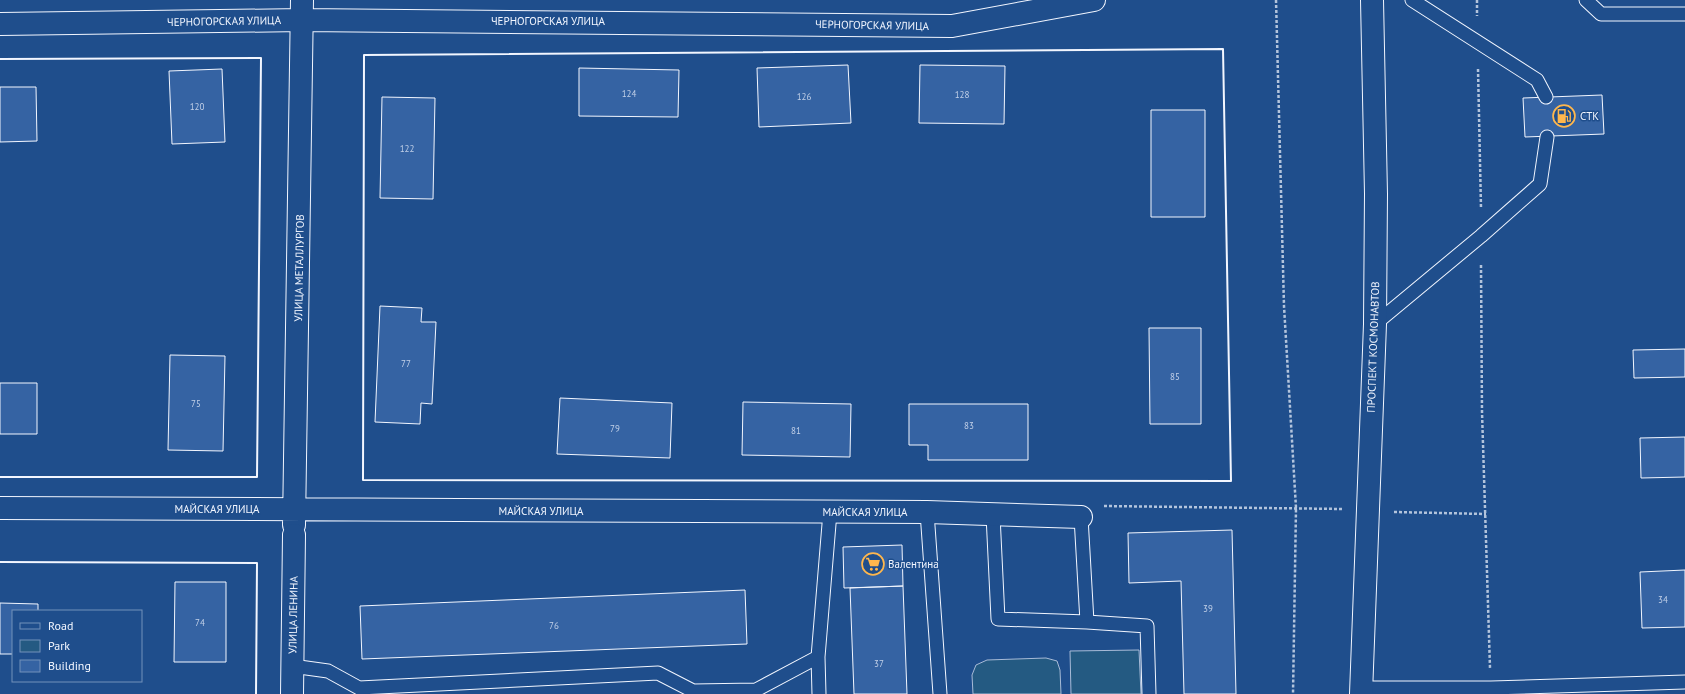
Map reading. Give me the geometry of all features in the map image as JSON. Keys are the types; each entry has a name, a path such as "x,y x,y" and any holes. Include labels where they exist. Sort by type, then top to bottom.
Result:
{"street":[{"name":"ЧЕРНОГОРСКАЯ УЛИЦА","path":"0,24 302,10 952,26 1094,0"},
{"name":"ПРОСПЕКТ КОСМОНАВТОВ","path":"1362,691 1375,324 1376,194 1372,0"},
{"name":"УЛИЦА МЕТАЛЛУРГОВ","path":"294,535 302,10"},
{"name":"МАЙСКАЯ УЛИЦА","path":"0,508 927,512 1081,517"},
{"name":"УЛИЦА ЛЕНИНА","path":"292,694 294,535"}],"lane":[{"path":"1412,0 1537,80 1546,98"},
{"path":"1586,0 1601,14 1685,14"},
{"path":"1375,324 1481,236 1540,184 1547,136"},
{"path":"819,694 818,657 830,512"},
{"path":"927,512 940,694"},
{"path":"993,515 998,619 1147,626 1149,694"},
{"path":"1081,517 1086,622"},
{"path":"292,666 328,671 359,688 658,673 693,691 756,690 818,657"},
{"path":"1362,691 1685,682"}],"path":[{"path":"1276,0 1284,306 1296,508 1293,694"},
{"path":"1477,0 1482,412 1491,688"},
{"path":"1081,517 1096,506 1296,508"},
{"path":"1399,512 1486,514"}],"green space":[{"path":"1139,650 1141,694 1071,694 1070,651"},
{"path":"1046,658 1057,661 1060,670 1061,694 973,694 972,675 976,665 987,660"}],"building":[{"path":"848,65 851,123 759,127 757,68"},
{"path":"920,65 1005,66 1004,124 919,123"},
{"path":"579,68 679,70 678,117 579,116"},
{"path":"222,69 225,142 172,144 169,71"},
{"path":"0,87 36,87 37,141 0,142"},
{"name":"СТК","path":"1602,95 1604,134 1525,137 1523,98"},
{"path":"382,97 435,98 433,199 380,198"},
{"path":"1151,110 1205,110 1205,217 1151,217"},
{"path":"380,306 422,308 421,322 436,322 432,404 421,403 420,424 375,422"},
{"path":"1149,328 1201,328 1201,424 1150,424"},
{"path":"1685,349 1685,377 1634,378 1633,350"},
{"path":"170,355 225,356 223,451 168,450"},
{"path":"0,383 37,383 37,434 0,434"},
{"path":"560,398 672,403 670,458 557,454"},
{"path":"743,402 851,404 850,457 742,455"},
{"path":"909,404 1028,404 1028,460 928,460 928,445 909,445"},
{"path":"1685,437 1685,477 1641,478 1640,438"},
{"path":"1232,530 1236,694 1184,694 1181,581 1129,583 1128,533"},
{"name":"Валентина","path":"902,545 903,586 844,588 843,547"},
{"path":"1685,570 1685,627 1642,628 1640,572"},
{"path":"175,582 226,582 226,662 174,662"},
{"path":"903,586 907,694 854,694 850,588"},
{"path":"745,590 747,644 362,659 360,606"},
{"path":"0,603 38,604 38,610 12,610 12,654 0,654"}],"wall":[{"path":"1223,49 1231,481 363,480 364,55 1223,49"},
{"path":"0,59 261,58 257,477 0,477"},
{"path":"0,562 257,563 256,694"}],"place":[{"name":"СТК","path":"1564,116"},
{"name":"Валентина","path":"873,564"}]}
